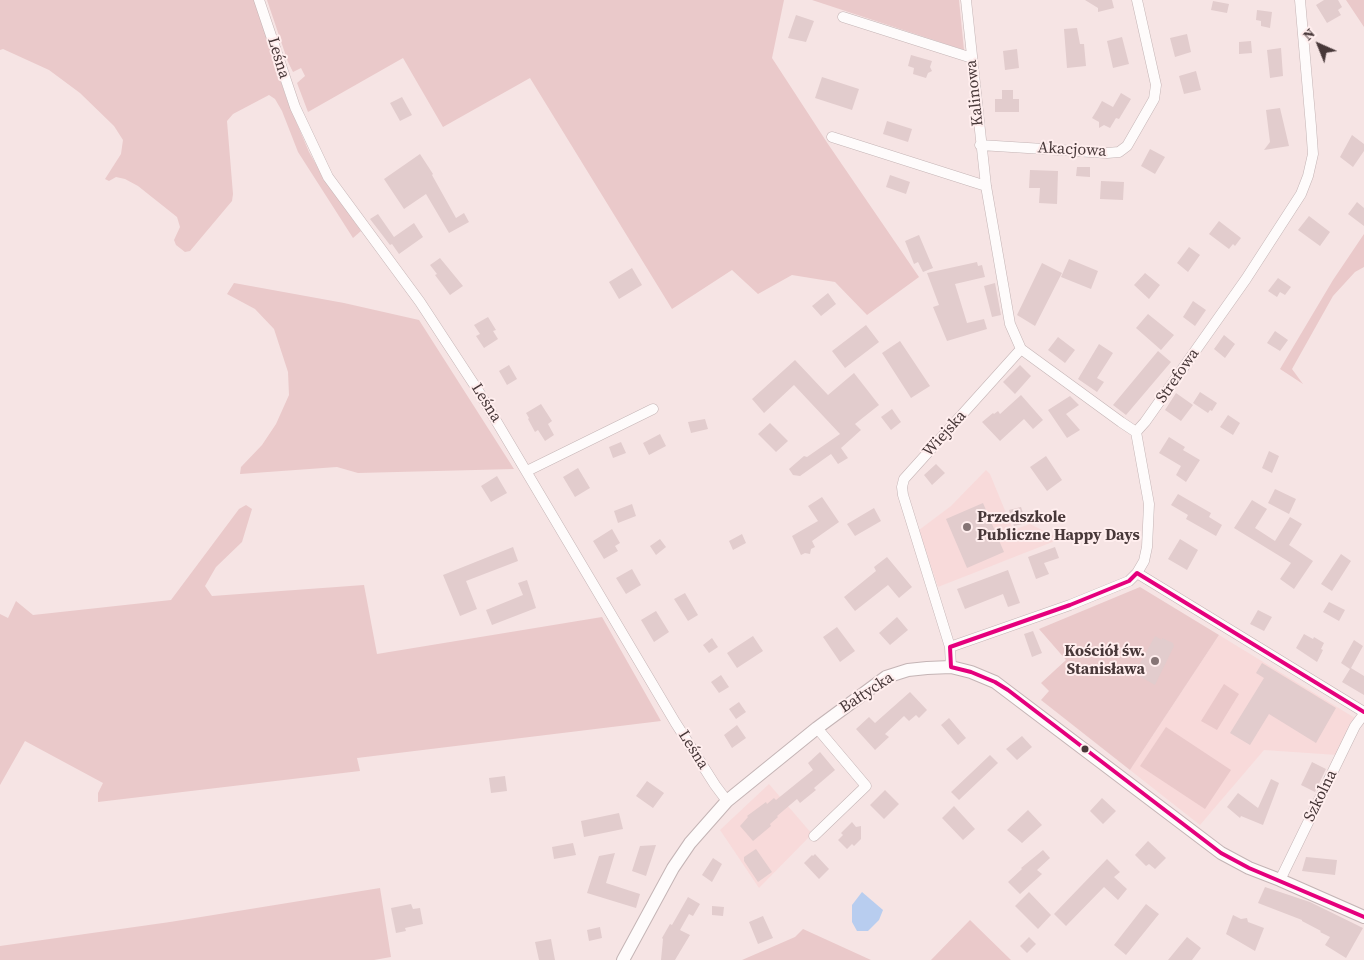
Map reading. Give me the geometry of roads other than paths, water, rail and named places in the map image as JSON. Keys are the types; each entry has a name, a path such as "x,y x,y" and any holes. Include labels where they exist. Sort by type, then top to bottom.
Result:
{"street":[{"name":"Leśna","path":"259,0 295,108 328,177 428,314 493,414 675,722 727,801"},
{"name":"Kalinowa","path":"966,0 980,145 986,186 1010,324 1021,349"},
{"name":"Akacjowa","path":"980,145 1107,153 1119,152 1127,146 1154,99 1156,85 1137,0"},
{"name":"Strefowa","path":"1136,432 1246,279 1301,194 1308,176 1313,154 1300,0"},
{"path":"844,17 972,58"},
{"path":"832,137 986,186"},
{"path":"950,647 1085,599 1129,581 1137,573 1144,561 1147,546 1149,504 1136,432 1021,349"},
{"name":"Wiejska","path":"951,668 950,647 902,487 904,479 1021,349"},
{"path":"527,471 654,409"},
{"path":"1137,573 1364,713"},
{"name":"Bałtycka","path":"623,960 673,868 690,842 727,801 817,728 886,677 908,670 951,668 971,672 995,682 1221,853 1249,868 1364,917"},
{"name":"Szkolna","path":"1280,880 1355,726 1364,713"},
{"path":"814,836 866,786 817,728"}],"water":[{"path":"862,892 883,910 879,920 868,931 857,931 852,922 852,905"}],"place":[{"name":"Przedszkole Publiczne Happy Days","path":"967,527"},
{"name":"Kościół św. Stanisława","path":"1155,661"}]}
